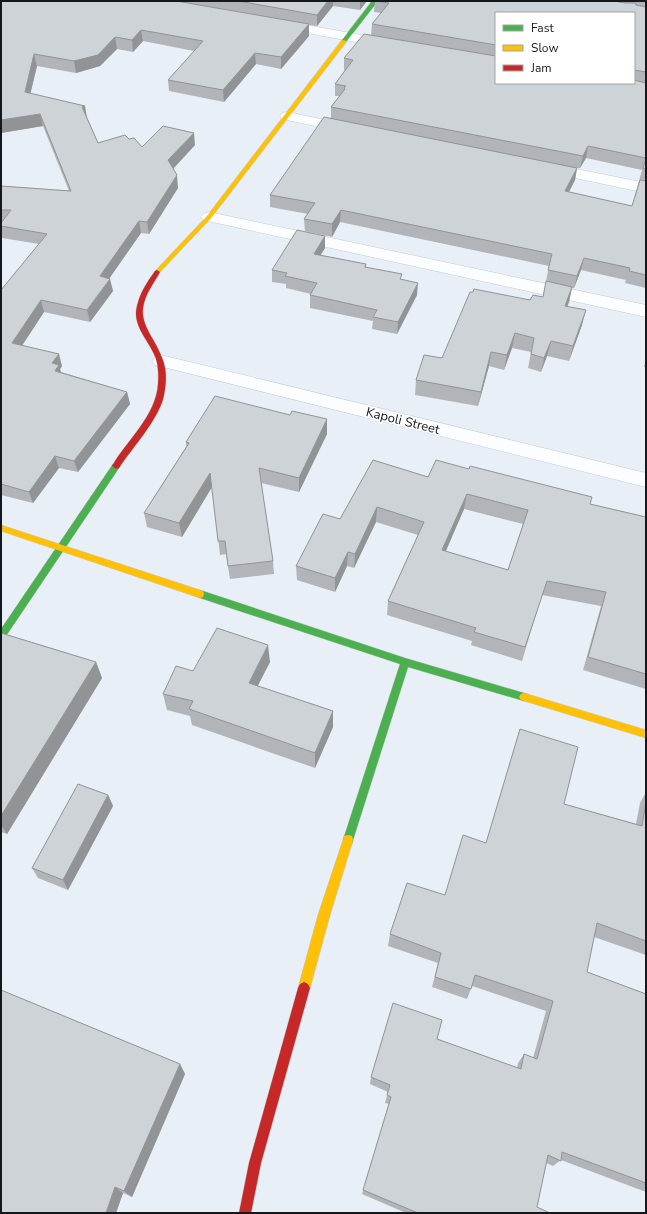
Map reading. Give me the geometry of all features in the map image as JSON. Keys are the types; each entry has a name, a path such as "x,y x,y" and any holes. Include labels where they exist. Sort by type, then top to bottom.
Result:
{"street":[{"path":"1,636 158,404 162,383 161,361 144,333 138,311 140,300 156,273 208,217 375,1"},
{"path":"264,22 402,46"},
{"path":"287,116 363,132"},
{"path":"531,165 646,188"},
{"path":"208,217 646,311"},
{"name":"Kapoli Street","path":"161,361 646,480"},
{"path":"1,528 405,662 646,734"},
{"path":"245,1213 255,1163 324,915 405,662"}],"building":[{"path":"1,1 176,1 309,24 281,57 255,53 223,90 168,80 203,41 141,30 132,40 115,37 98,55 74,61 34,54 25,92 85,106 82,107 98,143 125,135 129,139 134,138 142,147 163,126 194,133 168,160 177,175 147,222 139,221 100,276 110,279 87,310 41,300 12,343 59,354 52,363 59,365 55,371 127,392 74,461 55,456 29,492 1,484 1,290 47,234 1,226 1,223 11,210 1,210 1,186 71,191 40,114 1,120"},
{"path":"238,1 328,1 317,15"},
{"path":"376,1 614,1 635,3 636,5 646,7 646,72 635,70 635,12 495,12 495,45 372,24 389,3"},
{"path":"364,34 495,56 495,84 635,84 635,80 646,83 646,158 588,146 583,156 331,107 346,86 335,84 353,60 344,58"},
{"path":"324,117 577,168 565,191 632,206 640,180 646,181 646,275 629,271 630,268 584,258 577,276 548,270 552,254 341,210 332,224 304,219 315,203 270,195"},
{"path":"646,158 646,169 643,168"},
{"path":"297,230 325,236 314,254 366,264 365,267 402,274 400,279 418,283 398,322 373,317 377,310 310,295 317,283 285,276 287,273 272,270"},
{"path":"546,281 572,287 565,306 586,310 573,346 551,341 544,358 531,354 534,338 515,333 507,355 491,352 481,392 416,380 424,355 442,358 470,292 473,292 474,289 530,300 533,295 543,297"},
{"path":"215,396 290,415 292,411 327,419 299,478 259,468 273,561 228,566 225,541 218,541 210,473 179,523 144,513 189,443 186,442"},
{"path":"373,460 428,477 436,460 469,469 470,466 592,497 590,504 646,517 646,674 588,657 606,592 547,581 525,647 474,632 476,628 388,601 424,522 377,507 355,554 348,552 335,578 296,566 323,514 340,519","holes":["467,494 528,510 508,570 442,550"]},
{"path":"217,628 268,645 249,683 333,711 315,753 189,709 193,701 163,694 176,666 193,671"},
{"path":"1,633 96,662 1,816"},
{"path":"520,729 578,747 564,804 642,826 646,802 646,941 597,923 587,972 646,994 646,1183 562,1152 561,1161 548,1155 537,1207 550,1213 418,1213 363,1190 391,1097 387,1095 390,1085 371,1077 393,1003 442,1020 437,1039 521,1069 524,1054 537,1059 553,1001 475,975 471,989 435,977 441,953 390,934 407,883 445,895 463,835 486,843"},
{"path":"78,784 108,795 63,880 32,868"},
{"path":"1,990 180,1064 124,1191 115,1187 106,1213 1,1213"}],"traffic: fast":[{"path":"344,41 375,1"},
{"path":"1,636 116,466"},
{"path":"200,594 405,662 524,697"},
{"path":"348,840 405,662"}],"traffic: slow":[{"path":"157,272 209,217 344,41"},
{"path":"1,528 200,594"},
{"path":"524,697 646,734"},
{"path":"304,988 324,915 348,840"}],"traffic: jam":[{"path":"116,466 148,421 158,403 160,395 162,368 157,354 140,320 140,308 145,292 157,272"},
{"path":"245,1213 255,1163 304,988"}]}
